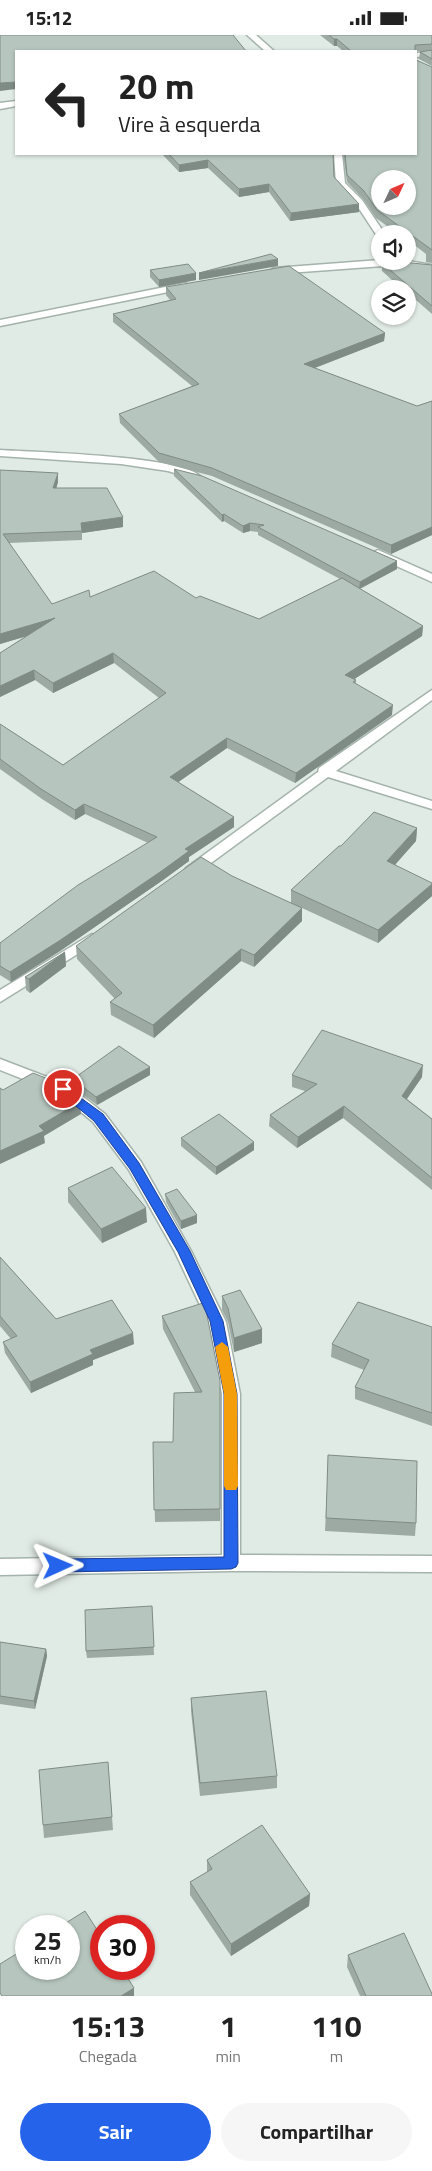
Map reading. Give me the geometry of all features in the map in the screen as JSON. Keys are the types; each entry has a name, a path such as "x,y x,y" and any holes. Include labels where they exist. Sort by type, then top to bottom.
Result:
{"street":[{"path":"251,35 269,50"},
{"path":"417,55 432,54"},
{"path":"417,62 424,66"},
{"path":"0,106 15,104"},
{"path":"338,155 341,184 359,202 374,225"},
{"path":"268,271 371,263"},
{"path":"416,266 432,269"},
{"path":"0,323 194,284"},
{"path":"0,453 121,461 170,468 207,480"},
{"path":"370,551 432,579"},
{"path":"178,879 224,848 324,771 432,694"},
{"path":"324,771 432,805"},
{"path":"0,997 102,932"},
{"path":"0,1064 63,1089 99,1117 140,1175 184,1251 217,1321 231,1394 231,1563"},
{"path":"0,1567 231,1563 432,1563"}],"building":[{"path":"0,35 233,35 245,50 15,50 15,82 0,83"},
{"path":"329,35 432,35 432,44 415,45 415,50 350,50 337,39"},
{"path":"432,50 432,59 420,52"},
{"path":"417,60 432,67 432,250 416,238 416,225 398,225 384,215 416,215 416,170 371,170 371,201 364,191 347,175 345,155 417,155"},
{"path":"170,155 333,155 334,177 359,204 291,213 269,184 239,189 208,160 179,165"},
{"path":"271,254 278,259 199,273"},
{"path":"416,263 432,265 432,306 416,292 416,280 402,280 390,270 416,270"},
{"path":"188,264 196,273 159,280 150,270"},
{"path":"289,266 385,333 304,364 417,406 432,401 432,527 391,545 212,468 159,453 119,414 199,384 113,314 176,299 166,287"},
{"path":"174,469 202,476 397,561 360,582 258,527 264,525 250,523 243,526 224,514 222,515"},
{"path":"0,470 58,473 53,488 107,488 123,517 81,523 82,531 3,534 52,604 89,590 90,597 154,571 196,598 200,596 259,619 342,578 423,626 345,675 356,680 353,682 393,705 296,773 227,738 170,777 234,817 185,849 189,851 163,870 10,972 0,966 0,943 78,885 157,837 84,804 75,810 41,789 0,759 0,724 63,765 166,693 113,653 53,683 34,670 0,686 0,653 55,618 0,634"},
{"path":"374,812 417,828 387,861 432,883 378,930 291,890 341,846"},
{"path":"201,857 232,876 302,908 254,955 241,949 153,1025 110,1002 122,993 76,946"},
{"path":"65,952 29,979 25,977"},
{"path":"322,1030 423,1065 402,1096 432,1119 432,1178 344,1106 298,1137 270,1115 317,1084 292,1075"},
{"path":"119,1046 150,1067 96,1097 73,1079"},
{"path":"33,1073 56,1082 80,1102 39,1126 44,1131 0,1151 0,1088 3,1090"},
{"path":"219,1114 254,1142 216,1167 181,1138"},
{"path":"112,1167 146,1208 101,1229 68,1188"},
{"path":"177,1189 197,1215 181,1221 165,1194"},
{"path":"0,1257 56,1319 112,1300 133,1333 90,1350 93,1354 30,1382 3,1342 17,1336 0,1316"},
{"path":"240,1290 262,1329 234,1338 228,1308 222,1296"},
{"path":"358,1302 432,1327 432,1413 355,1387 369,1360 332,1344"},
{"path":"203,1303 220,1381 220,1509 154,1510 153,1442 173,1442 174,1393 202,1392 162,1316"},
{"path":"328,1455 417,1461 416,1523 326,1518"},
{"path":"152,1606 154,1647 86,1651 85,1610"},
{"path":"0,1642 46,1649 34,1701 0,1696"},
{"path":"266,1691 277,1776 200,1783 191,1698"},
{"path":"108,1762 112,1817 43,1825 39,1770"},
{"path":"262,1825 310,1894 231,1944 190,1882 212,1869 207,1860"},
{"path":"85,1911 90,1919 90,1980 129,1980 134,1988 121,1996 2,1996 0,1993 0,1964 15,1955 15,1980 80,1980 79,1915"},
{"path":"404,1933 432,1996 366,1996 348,1955"}],"slow traffic":[{"path":"222,1347 231,1394 231,1486"}],"route":[{"path":"58,1566 231,1563 231,1394 217,1321 184,1251 134,1166 99,1117 63,1089"}]}
